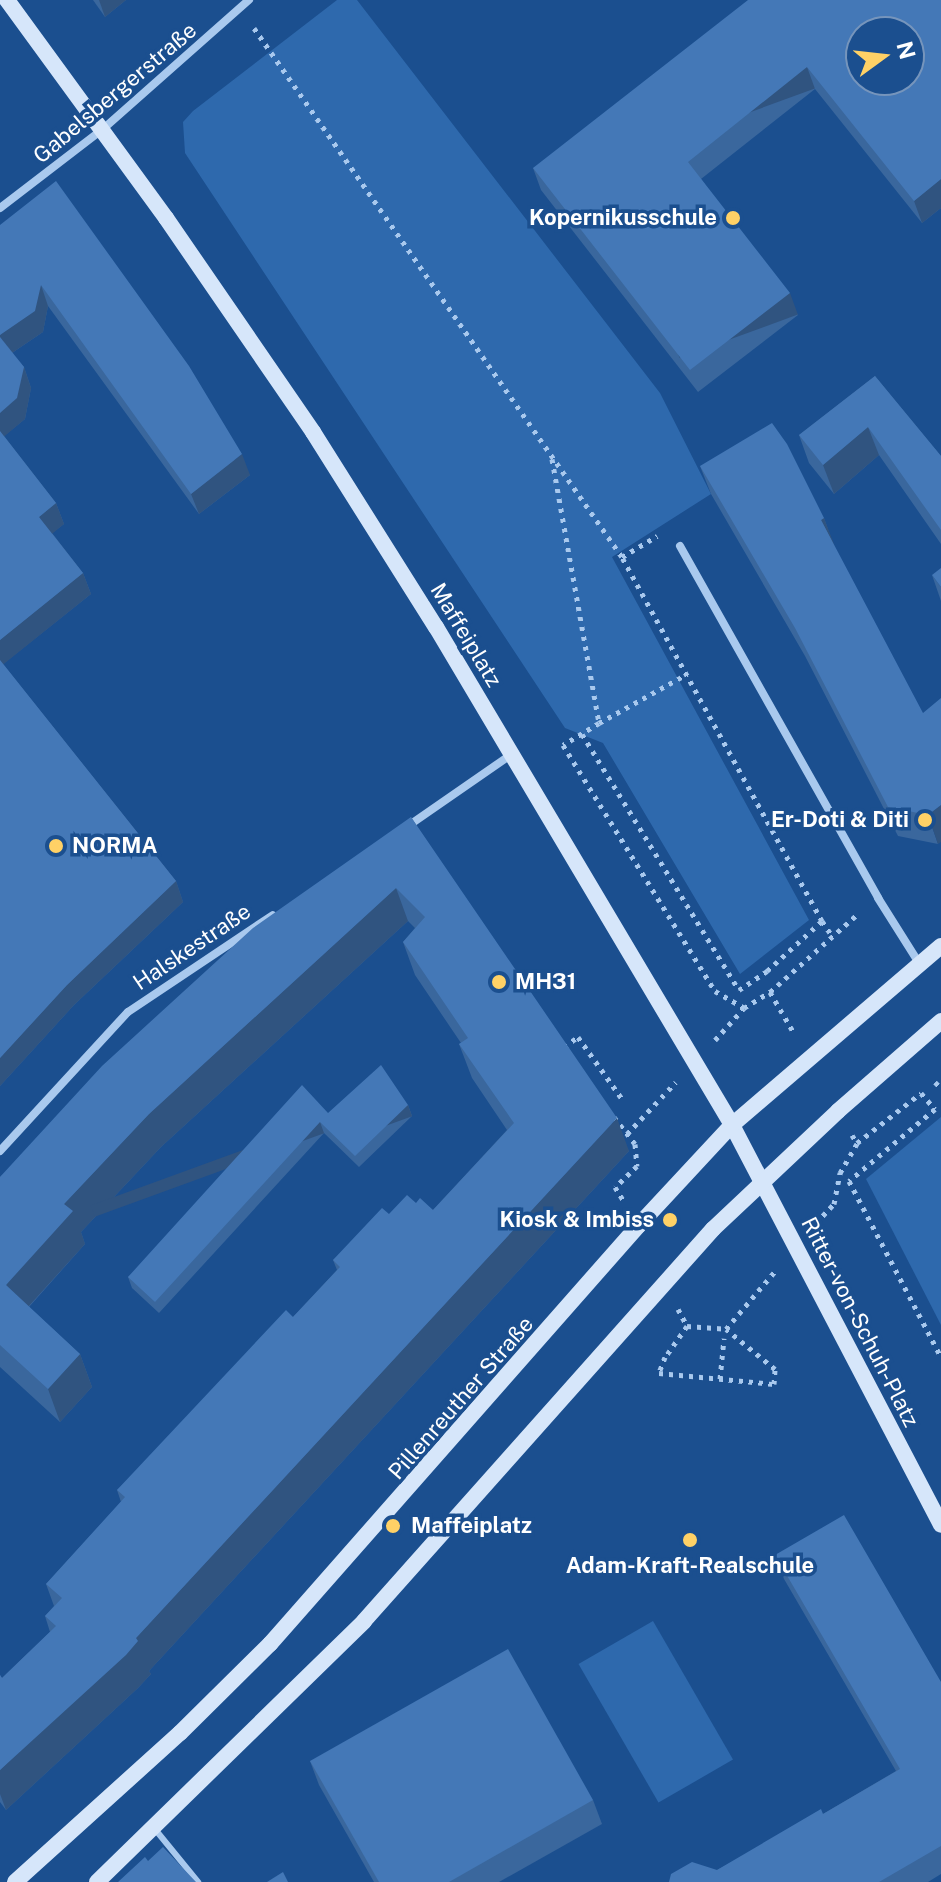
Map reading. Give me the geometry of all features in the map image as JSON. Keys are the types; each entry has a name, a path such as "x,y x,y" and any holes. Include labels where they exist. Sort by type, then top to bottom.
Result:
{"main road":[{"name":"Maffeiplatz","path":"7,0 103,129 313,432 512,753 764,1181"},
{"name":"Pillenreuther Straße","path":"15,1882 180,1733 270,1644 638,1226 732,1125 808,1056 941,946"},
{"path":"97,1882 364,1621 635,1314 764,1181 941,1021"},
{"name":"Ritter-von-Schuh-Platz","path":"764,1181 941,1525"}],"street":[{"name":"Gabelsbergerstraße","path":"0,208 103,129 249,0"},
{"path":"680,546 878,898 919,963"},
{"path":"402,831 512,753"},
{"name":"Halskestraße","path":"0,1151 128,1012 285,907"}],"lane":[{"path":"154,1828 198,1882"}],"path":[{"path":"240,7 622,557 832,936"},
{"path":"552,459 599,723"},
{"path":"622,557 669,528 680,546"},
{"path":"687,674 563,745 715,991 744,1008 770,992 878,898"},
{"path":"582,734 739,990 767,971 822,921"},
{"path":"770,992 808,1056"},
{"path":"555,1034 564,1047"},
{"path":"592,1057 623,1100"},
{"path":"838,1111 857,1143 921,1093 935,1109 849,1181 941,1357"},
{"path":"687,1326 726,1329"},
{"path":"720,1379 724,1338"},
{"path":"672,1375 767,1383"}],"shaded area":[{"path":"337,0 357,0 660,393 711,494 612,557 809,920 740,974 603,743 565,728 185,153 183,122 193,111"},
{"path":"941,1117 941,1325 866,1179"},
{"path":"653,1621 733,1760 659,1803 579,1664"}],"building":[{"path":"748,0 941,0 941,179 914,201 807,67 688,162 790,293 690,370 533,168"},
{"path":"56,181 189,366 242,454 191,494 41,285 35,311 0,335 0,225"},
{"path":"0,337 24,367 17,398 0,413"},
{"path":"875,376 941,456 941,530 868,427 823,465 799,435"},
{"path":"772,423 787,444 824,518 821,520 923,713 941,698 941,805 928,815 888,807 795,628 700,466"},
{"path":"0,431 56,503 39,517 83,573 0,640"},
{"path":"941,568 941,587 932,575"},
{"path":"0,660 176,881 67,985 0,1058"},
{"path":"411,817 617,1118 136,1638 138,1641 126,1655 0,1770 0,1675 2,1678 56,1626 45,1616 62,1598 46,1584 125,1497 117,1490 286,1310 293,1317 340,1267 333,1260 382,1208 389,1214 407,1195 416,1203 420,1198 433,1210 514,1123 459,1044 468,1038 403,942 425,917 396,888 149,1114 64,1204 73,1211 6,1285 80,1354 48,1389 0,1345 0,1177 102,1066 253,928"},
{"path":"381,1065 408,1105 355,1156 320,1122 155,1302 128,1277 302,1085 328,1113"},
{"path":"844,1515 941,1682 941,1846 879,1882 669,1882 671,1874 692,1862 717,1870 821,1809 823,1814 900,1769 775,1555"},
{"path":"508,1649 593,1800 449,1882 379,1882 310,1761"},
{"path":"163,1847 196,1882 118,1882 145,1857 148,1861"},
{"path":"283,1872 288,1882 267,1882"}],"place":[{"name":"Kopernikusschule","path":"733,218"},
{"name":"Er-Doti & Diti","path":"925,820"},
{"name":"NORMA","path":"56,846"},
{"name":"MH31","path":"499,982"},
{"name":"Kiosk & Imbiss","path":"670,1220"},
{"name":"Maffeiplatz","path":"393,1526"},
{"name":"Adam-Kraft-Realschule","path":"690,1540"}]}
